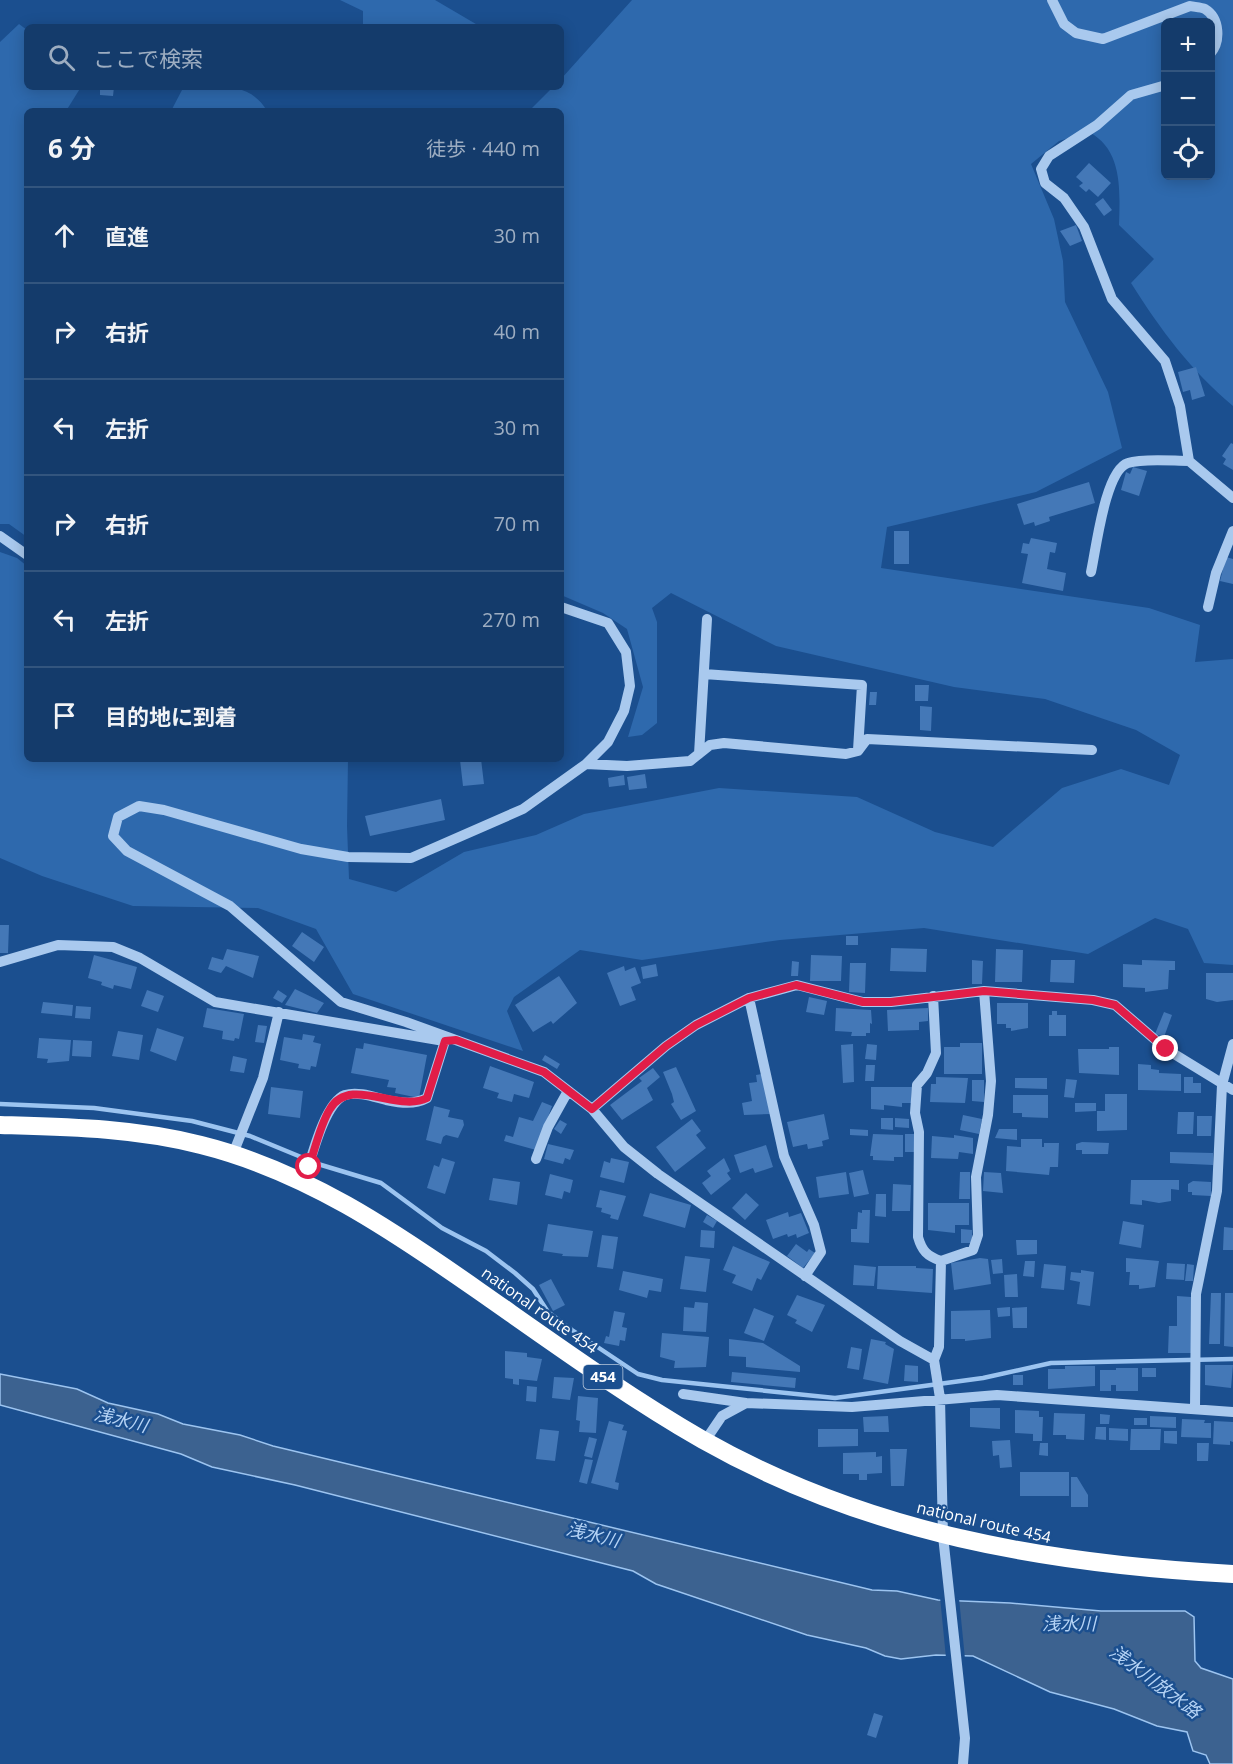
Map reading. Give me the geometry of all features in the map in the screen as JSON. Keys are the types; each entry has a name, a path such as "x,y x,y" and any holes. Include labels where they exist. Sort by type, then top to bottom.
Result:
{"highway":[{"name":"national route 454","path":"0,1125 122,1131 200,1144 304,1181 397,1233 618,1387 705,1441 782,1478 855,1508 943,1536 1077,1562 1233,1574"}],"street":[{"path":"1052,0 1064,24 1076,33 1103,39 1190,6 1204,9 1213,18"},
{"path":"1215,20 1217,31 1215,38"},
{"path":"1161,86 1131,95 1097,125 1048,156 1041,169 1045,183 1064,198 1084,226 1112,299 1165,361 1180,406 1189,461 1233,498"},
{"path":"1091,572 1110,486 1118,470 1127,463 1189,461"},
{"path":"1208,607 1216,573 1233,531"},
{"path":"0,536 24,553"},
{"path":"564,608 608,623 627,652 630,686 624,711 608,742 586,764 523,809 411,858 348,857 301,849 164,810 139,806 118,817 114,836 127,851 230,906 341,1002 544,1072 592,1109 624,1147 658,1174 900,1341 934,1360"},
{"path":"699,754 707,620"},
{"path":"704,674 862,685 858,751"},
{"path":"586,764 627,766 690,761 710,745 724,743 846,754 858,751 867,739 1092,750"},
{"path":"0,962 58,945 113,947 140,958 215,1002 451,1040"},
{"path":"592,1109 688,1031 749,998 796,985 863,1002 891,1002 984,991 1093,1000 1115,1005 1166,1049 1228,1087"},
{"path":"933,996 936,1053 927,1073 917,1085 915,1113 919,1132 918,1237 922,1249 928,1256 941,1261 973,1250 978,1235 976,1178 988,1115 991,1081 984,991"},
{"path":"749,998 784,1156 813,1225 821,1252 805,1276"},
{"path":"233,1154 263,1078 279,1012"},
{"path":"304,1181 330,1107 345,1095 361,1094 398,1102 418,1103 427,1098 451,1040"},
{"path":"1195,1410 1196,1294 1217,1191 1233,1044"},
{"path":"536,1159 548,1127 568,1091"},
{"path":"941,1261 939,1347 934,1360 939,1398 943,1536 965,1738 963,1764"},
{"path":"683,1394 746,1403 852,1407 997,1395 1233,1412"},
{"path":"705,1441 722,1416 746,1403"}],"shaded area":[{"path":"340,0 435,0 476,24 363,24 363,11"},
{"path":"632,0 1233,0 1233,406 1177,349 1131,283 1154,259 1119,225 1119,185 1114,160 1108,149 1089,132 1059,141 1031,164 1054,219 1063,261 1065,302 1108,392 1122,448 1036,492 887,527 881,568 1149,608 1200,625 1195,662 1233,659 1233,965 1204,963 1188,929 1155,918 1088,954 924,928 780,940 642,960 580,950 514,997 507,1011 523,1051 353,994 316,929 258,908 133,906 42,876 0,858 0,552 17,558 24,564 24,762 348,762 349,879 396,892 464,852 536,835 584,814 719,788 857,797 935,832 993,847 1062,788 1121,769 1169,785 1180,755 1136,730 1045,699 954,687 776,646 671,593 652,608 657,622 657,723 642,735 628,737 643,687 627,629 603,613 564,596 564,108 532,108 550,90 564,90 564,76"},
{"path":"19,24 24,28 24,90 79,90 68,108 24,108 24,535 9,524 0,524 0,42"},
{"path":"182,90 242,90 259,101 265,108 173,108"}],"water":[{"path":"0,1374 77,1389 108,1403 158,1414 183,1424 240,1435 273,1446 872,1590 897,1591 938,1600 1010,1603 1101,1611 1185,1611 1194,1617 1195,1661 1201,1668 1233,1679 1233,1764 1210,1764 1206,1755 1193,1751 1187,1732 1157,1726 1114,1709 1050,1692 973,1656 936,1655 901,1659 885,1656 866,1648 807,1635 656,1584 633,1571 295,1485 212,1467 181,1454 0,1405"}],"pier":[{"path":"940,1597 959,1598 965,1659 946,1658"}],"building":[{"path":"100,90 114,90 113,96 100,95"},
{"path":"1089,163 1111,183 1098,197 1089,189 1086,192 1079,186 1083,183 1076,177"},
{"path":"1103,198 1112,210 1104,216 1095,204"},
{"path":"1076,225 1082,241 1070,246 1060,231"},
{"path":"1196,367 1205,396 1192,400 1190,390 1183,392 1178,372"},
{"path":"1231,443 1233,444 1233,470 1223,464 1226,459 1222,456"},
{"path":"1133,467 1147,471 1139,496 1121,490 1126,472 1130,474"},
{"path":"1089,482 1095,503 1049,517 1050,521 1035,526 1034,522 1024,525 1017,504"},
{"path":"894,531 909,531 909,564 894,564"},
{"path":"1031,538 1057,543 1055,553 1050,552 1047,569 1066,573 1063,591 1022,583 1028,554 1021,553 1023,543 1029,544"},
{"path":"1226,557 1233,559 1233,584 1220,581"},
{"path":"915,685 929,685 928,701 915,701"},
{"path":"870,692 877,692 876,705 869,705"},
{"path":"920,706 932,707 931,731 920,730"},
{"path":"460,762 481,762 484,784 463,786"},
{"path":"645,774 647,788 629,790 627,777"},
{"path":"624,775 625,785 609,787 608,778"},
{"path":"441,799 445,820 370,836 365,816"},
{"path":"0,925 9,925 8,953 0,953"},
{"path":"302,932 324,947 314,962 292,946"},
{"path":"846,936 858,936 858,945 846,945"},
{"path":"891,948 927,949 926,972 890,971"},
{"path":"227,949 259,956 253,978 226,966 221,973 208,969 212,957 223,960"},
{"path":"996,949 1023,950 1022,982 995,982"},
{"path":"94,955 137,967 131,989 114,985 113,989 101,985 102,982 88,978"},
{"path":"811,955 842,956 841,981 810,981"},
{"path":"972,960 983,961 982,984 972,984"},
{"path":"1051,960 1075,960 1074,983 1050,982"},
{"path":"1142,960 1175,961 1175,970 1169,970 1168,989 1145,992 1145,988 1123,987 1123,964 1142,965"},
{"path":"792,961 799,962 798,976 791,976"},
{"path":"850,963 866,963 865,993 849,992"},
{"path":"656,964 658,976 643,979 641,967"},
{"path":"624,966 625,971 635,967 641,983 631,987 636,1000 620,1006 607,973"},
{"path":"1206,973 1233,973 1233,1000 1217,1002 1206,999"},
{"path":"559,976 577,1003 553,1024 551,1021 533,1032 515,1005"},
{"path":"295,989 324,1003 317,1013 285,1005"},
{"path":"147,990 164,996 158,1012 141,1006"},
{"path":"278,990 287,996 282,1003 273,998"},
{"path":"809,997 827,1001 824,1015 806,1012"},
{"path":"43,1002 73,1005 72,1016 41,1013"},
{"path":"997,1003 1028,1003 1028,1028 1011,1031 1011,1028 1006,1028 1006,1024 997,1024"},
{"path":"76,1006 91,1007 90,1019 75,1018"},
{"path":"207,1008 244,1014 239,1039 235,1038 234,1041 222,1039 223,1031 203,1027"},
{"path":"836,1008 871,1010 870,1033 866,1033 866,1036 851,1036 852,1032 835,1031"},
{"path":"928,1008 928,1021 919,1022 919,1030 888,1031 887,1010"},
{"path":"1052,1011 1057,1011 1057,1015 1066,1015 1066,1036 1049,1036 1049,1015 1052,1015"},
{"path":"1164,1012 1172,1015 1164,1037 1155,1034"},
{"path":"258,1025 267,1026 264,1043 255,1042"},
{"path":"157,1028 184,1037 176,1061 150,1051"},
{"path":"118,1031 143,1035 139,1060 112,1056"},
{"path":"303,1034 315,1036 313,1042 321,1044 316,1067 311,1066 310,1070 298,1068 299,1064 280,1060 284,1037 302,1040"},
{"path":"39,1038 71,1040 69,1061 47,1063 48,1059 37,1058"},
{"path":"73,1040 92,1041 91,1057 72,1056"},
{"path":"364,1043 427,1055 419,1098 395,1093 396,1088 387,1087 389,1080 351,1073 356,1048 363,1049"},
{"path":"960,1043 982,1043 982,1074 944,1074 944,1047 960,1047"},
{"path":"853,1044 854,1082 843,1083 841,1045"},
{"path":"867,1044 877,1045 876,1060 865,1059"},
{"path":"1109,1047 1119,1047 1119,1075 1079,1073 1078,1049 1109,1049"},
{"path":"545,1055 560,1064 557,1069 542,1060"},
{"path":"233,1056 247,1059 244,1073 230,1071"},
{"path":"1138,1064 1151,1065 1151,1069 1159,1070 1159,1073 1181,1074 1181,1091 1138,1090"},
{"path":"866,1065 875,1065 874,1081 865,1081"},
{"path":"490,1066 534,1082 529,1098 514,1094 512,1102 497,1098 499,1093 483,1088"},
{"path":"676,1067 696,1111 681,1120 671,1104 674,1102 672,1094 663,1072"},
{"path":"653,1068 660,1077 647,1088 653,1100 622,1120 610,1105 642,1081 639,1078"},
{"path":"762,1074 770,1114 744,1115 742,1103 752,1101 749,1083 757,1082 756,1075"},
{"path":"936,1077 968,1078 965,1103 930,1102 931,1084 936,1084"},
{"path":"1184,1077 1193,1077 1193,1083 1201,1083 1201,1093 1184,1093"},
{"path":"1015,1078 1047,1078 1047,1089 1015,1088"},
{"path":"1066,1079 1077,1080 1074,1098 1064,1097"},
{"path":"972,1080 984,1080 984,1102 972,1101"},
{"path":"271,1087 303,1091 300,1118 268,1114"},
{"path":"871,1087 912,1087 911,1103 902,1103 902,1107 884,1105 884,1110 871,1109"},
{"path":"1105,1094 1127,1094 1127,1130 1097,1131 1097,1111 1105,1111"},
{"path":"1013,1095 1048,1095 1048,1118 1022,1117 1022,1113 1013,1113"},
{"path":"542,1102 552,1106 536,1150 504,1141 506,1135 513,1137 519,1117 533,1121"},
{"path":"1075,1103 1096,1103 1096,1111 1075,1112"},
{"path":"434,1106 450,1110 448,1117 463,1120 464,1125 458,1138 446,1135 441,1144 426,1140"},
{"path":"1178,1112 1194,1112 1193,1134 1177,1134"},
{"path":"824,1114 829,1139 822,1141 823,1146 808,1149 807,1144 793,1147 787,1122"},
{"path":"963,1115 982,1119 979,1134 960,1130"},
{"path":"1197,1116 1212,1116 1211,1136 1197,1136"},
{"path":"881,1118 893,1118 893,1130 881,1129"},
{"path":"895,1118 909,1119 909,1128 895,1127"},
{"path":"692,1119 701,1131 696,1135 706,1148 675,1172 656,1147"},
{"path":"560,1120 567,1124 561,1134 554,1129"},
{"path":"850,1129 868,1130 868,1136 850,1135"},
{"path":"999,1129 1017,1129 1017,1140 995,1138"},
{"path":"873,1134 903,1135 903,1157 894,1157 894,1161 873,1160 873,1156 870,1156"},
{"path":"905,1134 915,1134 914,1152 905,1152"},
{"path":"954,1135 973,1138 973,1154 959,1152 958,1159 931,1158 932,1136 954,1138"},
{"path":"1021,1139 1042,1139 1042,1147 1044,1143 1059,1143 1058,1167 1050,1167 1049,1175 1006,1171 1007,1146 1021,1147"},
{"path":"1082,1142 1109,1143 1108,1154 1082,1154 1082,1150 1076,1150 1076,1144"},
{"path":"548,1144 574,1150 570,1160 565,1158 563,1164 544,1159"},
{"path":"766,1145 773,1167 755,1173 753,1168 740,1173 734,1155"},
{"path":"1170,1152 1213,1153 1213,1165 1170,1163"},
{"path":"442,1158 455,1162 445,1194 427,1188 434,1165 439,1167"},
{"path":"611,1158 629,1162 624,1183 600,1177 604,1161 610,1163"},
{"path":"724,1158 730,1171 727,1173 731,1179 711,1195 702,1183 711,1176 707,1171"},
{"path":"863,1170 869,1194 854,1197 849,1173"},
{"path":"846,1172 849,1194 819,1198 816,1177"},
{"path":"960,1172 970,1172 970,1199 959,1199"},
{"path":"984,1172 1001,1173 1003,1193 983,1191"},
{"path":"550,1174 573,1180 570,1193 564,1191 562,1199 545,1195"},
{"path":"493,1178 520,1182 517,1205 489,1200"},
{"path":"1131,1180 1179,1180 1179,1190 1171,1189 1171,1201 1159,1203 1142,1200 1142,1205 1130,1204"},
{"path":"1193,1181 1211,1182 1211,1196 1192,1195 1192,1192 1188,1192 1188,1184"},
{"path":"893,1184 911,1185 910,1211 892,1211"},
{"path":"600,1190 626,1196 618,1220 610,1218 611,1215 601,1212 602,1208 596,1207"},
{"path":"650,1193 691,1205 685,1228 643,1216"},
{"path":"746,1193 759,1205 745,1220 732,1208"},
{"path":"876,1194 886,1194 886,1217 875,1216"},
{"path":"928,1203 969,1203 969,1225 955,1225 955,1233 928,1230"},
{"path":"862,1210 870,1210 869,1243 851,1242 851,1229 857,1229 858,1212 862,1213"},
{"path":"788,1212 789,1217 801,1213 809,1233 797,1238 796,1234 788,1237 787,1234 773,1239 766,1220"},
{"path":"707,1215 717,1221 713,1228 703,1222"},
{"path":"1123,1221 1144,1225 1141,1248 1119,1244"},
{"path":"548,1224 593,1231 588,1257 562,1256 563,1254 543,1251"},
{"path":"1224,1227 1233,1228 1233,1250 1223,1250"},
{"path":"961,1229 972,1230 972,1243 961,1243"},
{"path":"701,1230 715,1231 714,1248 700,1247"},
{"path":"602,1235 618,1237 613,1269 597,1267"},
{"path":"1016,1240 1037,1240 1037,1254 1017,1255"},
{"path":"796,1244 807,1252 809,1249 815,1253 803,1268 787,1256"},
{"path":"733,1246 770,1262 761,1280 757,1278 752,1291 732,1283 736,1275 723,1270"},
{"path":"685,1256 710,1259 706,1292 680,1289"},
{"path":"980,1258 988,1259 991,1284 954,1290 951,1263"},
{"path":"1126,1258 1159,1261 1155,1287 1139,1289 1139,1285 1129,1285 1130,1272 1126,1272"},
{"path":"1002,1259 1003,1273 993,1274 991,1260"},
{"path":"1025,1261 1035,1261 1034,1277 1023,1276"},
{"path":"1167,1263 1185,1264 1184,1280 1166,1279"},
{"path":"1044,1264 1066,1266 1064,1290 1041,1288"},
{"path":"1187,1264 1194,1265 1193,1281 1185,1281"},
{"path":"854,1265 876,1267 874,1286 853,1285"},
{"path":"878,1266 916,1266 916,1268 933,1269 932,1293 877,1289"},
{"path":"1081,1270 1094,1272 1090,1306 1077,1304 1080,1282 1070,1280 1071,1272 1081,1273"},
{"path":"623,1271 663,1279 661,1292 649,1290 647,1298 619,1290"},
{"path":"1017,1274 1018,1297 1005,1297 1004,1275"},
{"path":"551,1279 565,1305 553,1311 539,1285"},
{"path":"1211,1293 1221,1293 1220,1344 1209,1344"},
{"path":"1225,1293 1233,1293 1233,1347 1224,1346"},
{"path":"797,1295 825,1305 812,1332 795,1323 797,1320 787,1315"},
{"path":"1177,1296 1191,1297 1191,1353 1168,1353 1169,1326 1177,1326"},
{"path":"695,1302 708,1303 706,1332 683,1331 684,1307 694,1308"},
{"path":"1010,1307 1010,1316 998,1317 997,1308"},
{"path":"1027,1307 1027,1328 1013,1328 1012,1308"},
{"path":"754,1308 774,1316 764,1341 744,1333"},
{"path":"990,1310 991,1338 965,1341 965,1339 951,1339 951,1311"},
{"path":"614,1311 625,1313 622,1327 627,1328 625,1341 620,1340 619,1346 604,1343 606,1336 609,1337"},
{"path":"662,1333 709,1337 706,1367 674,1368 675,1361 660,1357"},
{"path":"729,1339 763,1343 800,1366 800,1372 746,1367 746,1357 729,1356"},
{"path":"871,1339 886,1342 885,1344 894,1349 888,1384 863,1379"},
{"path":"851,1347 862,1349 859,1370 847,1368"},
{"path":"505,1351 527,1353 527,1357 542,1359 537,1381 519,1379 519,1385 513,1384 513,1379 505,1378"},
{"path":"905,1365 918,1366 918,1382 904,1381"},
{"path":"1205,1365 1233,1365 1231,1388 1205,1385"},
{"path":"1065,1366 1095,1366 1095,1386 1048,1389 1048,1369 1065,1369"},
{"path":"1116,1368 1138,1368 1138,1391 1116,1391 1116,1385 1111,1385 1111,1391 1100,1391 1100,1370 1116,1370"},
{"path":"1142,1368 1156,1368 1156,1377 1142,1377"},
{"path":"732,1372 796,1378 795,1388 731,1382"},
{"path":"1013,1375 1023,1375 1023,1385 1013,1385"},
{"path":"554,1377 574,1378 570,1400 552,1398"},
{"path":"527,1386 537,1387 536,1402 526,1401"},
{"path":"578,1396 598,1398 596,1433 579,1432 580,1421 576,1420"},
{"path":"970,1408 1000,1408 1000,1429 970,1427"},
{"path":"1015,1410 1039,1411 1039,1417 1043,1417 1042,1441 1033,1441 1033,1434 1015,1433"},
{"path":"1054,1413 1085,1414 1084,1440 1066,1439 1066,1435 1053,1435"},
{"path":"1100,1414 1110,1415 1109,1424 1100,1424"},
{"path":"888,1416 889,1432 864,1432 863,1417"},
{"path":"1150,1416 1176,1417 1176,1428 1150,1427"},
{"path":"1134,1418 1147,1418 1147,1425 1134,1425"},
{"path":"1182,1419 1205,1420 1204,1423 1211,1423 1211,1438 1181,1437"},
{"path":"609,1421 624,1425 622,1430 627,1431 615,1482 619,1483 618,1490 591,1483"},
{"path":"1214,1421 1233,1422 1233,1442 1230,1441 1230,1445 1213,1444"},
{"path":"1096,1427 1106,1427 1106,1440 1095,1439"},
{"path":"1109,1428 1128,1429 1128,1441 1109,1440"},
{"path":"540,1429 559,1431 555,1461 536,1459"},
{"path":"818,1429 858,1429 858,1446 818,1447"},
{"path":"1131,1429 1161,1429 1160,1450 1130,1450"},
{"path":"1164,1431 1177,1431 1177,1444 1164,1443"},
{"path":"589,1437 597,1439 592,1458 584,1456"},
{"path":"1010,1440 1012,1467 1000,1468 999,1455 993,1456 992,1441"},
{"path":"1040,1443 1048,1443 1048,1456 1039,1455"},
{"path":"1197,1443 1209,1443 1208,1461 1197,1461"},
{"path":"890,1449 907,1449 904,1486 891,1486"},
{"path":"876,1452 876,1457 882,1456 882,1473 867,1474 867,1480 859,1480 859,1474 843,1474 843,1453"},
{"path":"585,1459 593,1460 587,1484 579,1482"},
{"path":"1020,1472 1069,1472 1069,1496 1020,1496"},
{"path":"1071,1477 1077,1477 1088,1495 1088,1507 1071,1507"},
{"path":"874,1713 883,1716 876,1738 867,1735"}],"waterway":[{"path":"0,1104 94,1108 192,1121 250,1136 318,1164 381,1183 442,1228 486,1251 515,1273 533,1289 548,1312 572,1330 638,1374 662,1380 835,1398 983,1378 1051,1363 1233,1359"}],"route":[{"path":"309,1167 330,1107 345,1095 361,1094 398,1102 418,1103 427,1098 445,1041 456,1040 544,1072 592,1109 666,1046 696,1025 749,998 796,985 863,1002 891,1002 926,996 984,991 1093,1000 1115,1005 1166,1049"}],"water label":[{"name":"浅水川","path":"121,1420"},
{"name":"浅水川","path":"593,1535"},
{"name":"浅水川","path":"1069,1624"},
{"name":"浅水川放水路","path":"1155,1682"}]}
